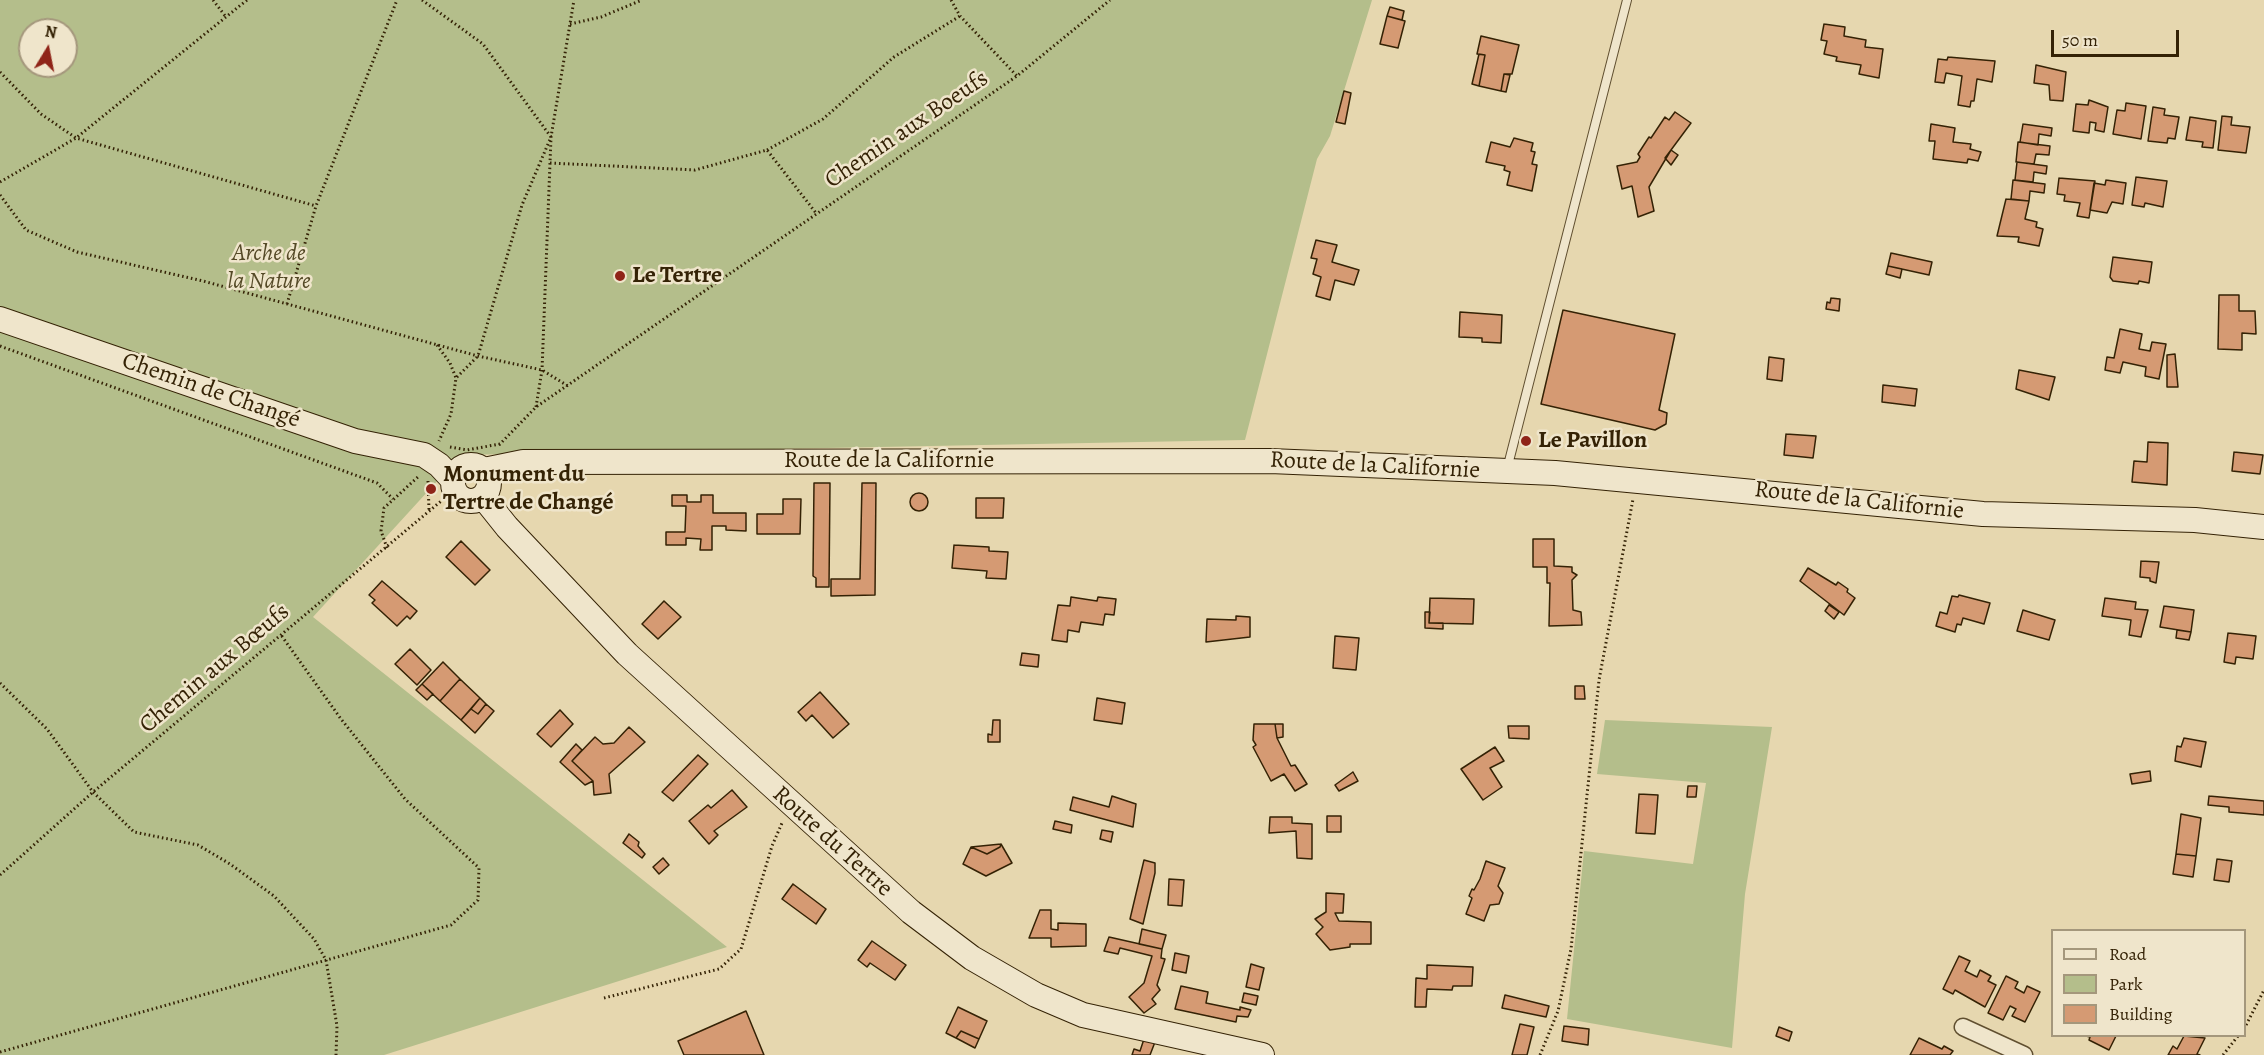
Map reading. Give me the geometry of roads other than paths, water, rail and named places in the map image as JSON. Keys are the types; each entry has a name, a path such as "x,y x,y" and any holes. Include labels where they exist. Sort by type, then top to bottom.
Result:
{"street":[{"name":"Chemin de Changé","path":"0,319 356,441 439,465 465,476"},
{"name":"Route de la Californie","path":"465,476 523,462 1270,461 1637,480 1983,514 2195,520 2264,526"},
{"name":"Route du Tertre","path":"465,476 489,487 483,497 507,527 627,654 790,805 911,912 972,958 1036,995 1083,1016 1262,1055"},
{"path":"1963,1027 2024,1055"}],"lane":[{"path":"1507,472 1627,0"}],"place":[{"name":"Le Tertre","path":"620,276"},
{"name":"Le Pavillon","path":"1526,441"},
{"name":"Monument du Tertre de Changé","path":"431,489"}],"park label":[{"name":"Arche de la Nature","path":"269,268"}]}
